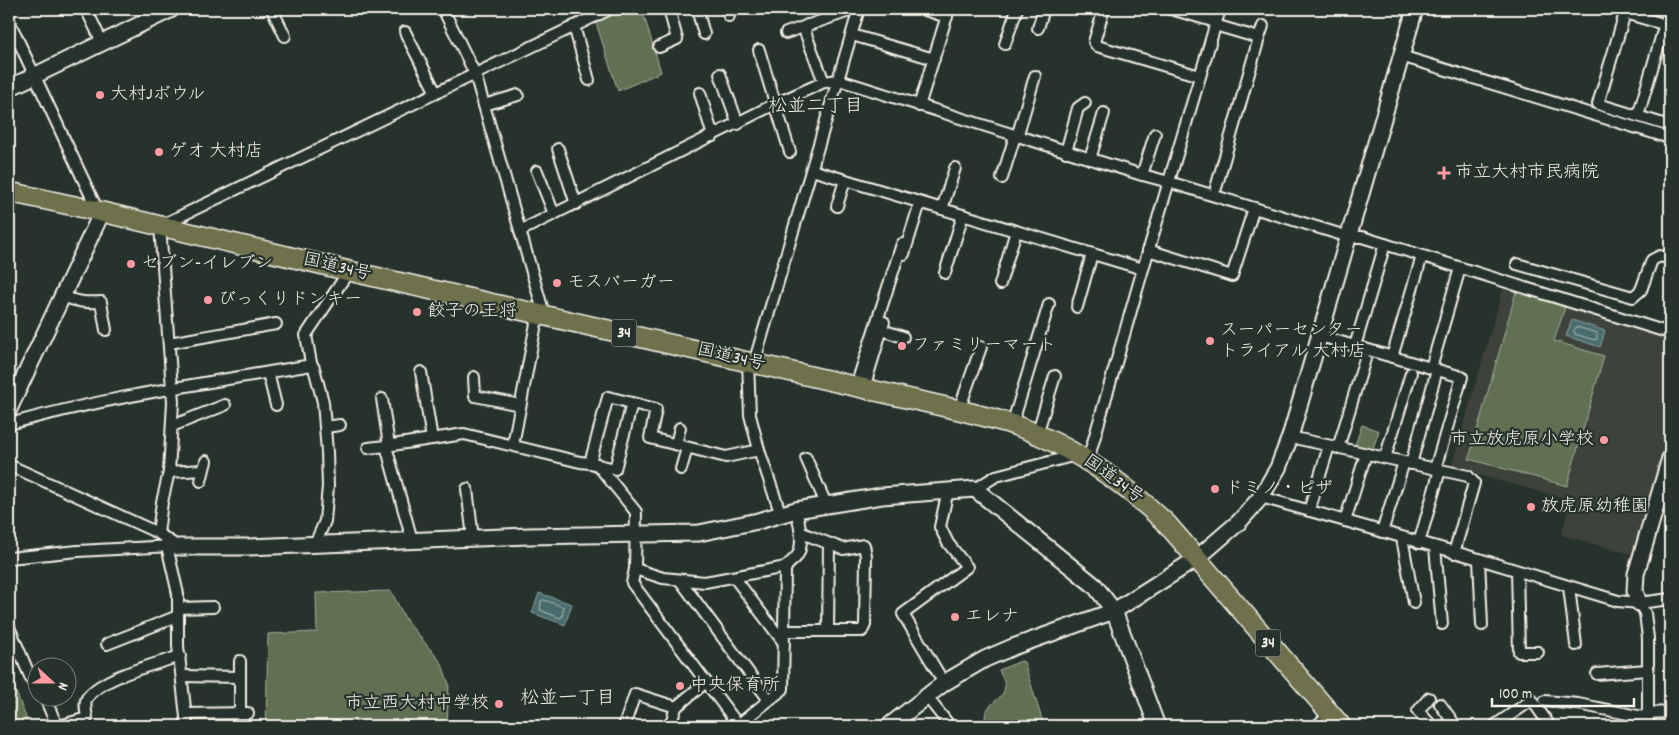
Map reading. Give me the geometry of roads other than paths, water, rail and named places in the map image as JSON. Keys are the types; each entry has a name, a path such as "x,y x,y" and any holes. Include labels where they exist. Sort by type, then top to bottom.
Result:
{"highway":[{"name":"国道34号","path":"9,192 959,410 1037,434 1083,457 1113,477 1140,498 1167,524 1331,723"}],"street":[{"path":"86,9 102,42"},
{"path":"272,9 284,36"},
{"path":"443,9 475,74 520,231 541,313 513,445"},
{"path":"158,533 162,502 169,472 172,426 172,388 160,226 610,9"},
{"path":"659,47 677,39 669,9"},
{"path":"697,9 704,34"},
{"path":"786,33 855,9"},
{"path":"781,515 750,415 751,362 812,170 859,9"},
{"path":"919,106 948,13 922,9"},
{"path":"1038,28 1044,9"},
{"path":"1104,9 1094,42 1096,46 1200,76"},
{"path":"1171,9 1259,38"},
{"path":"10,559 78,551 173,546 247,547 473,538 699,533 826,504 882,496 976,489 996,476 1083,457 1169,182 1220,9"},
{"path":"889,726 944,683 985,659 1114,611 1196,559 1239,522 1261,497 1278,468 1290,437 1415,9"},
{"path":"9,88 167,10"},
{"path":"1005,44 1013,10"},
{"path":"1638,116 1668,25 1625,13 1598,104 1670,126"},
{"path":"9,21 100,212 9,409"},
{"path":"574,26 589,80"},
{"path":"807,26 805,32 824,82"},
{"path":"1216,188 1263,26"},
{"path":"405,32 436,93"},
{"path":"852,35 934,59"},
{"path":"759,50 790,152"},
{"path":"1401,56 1670,138"},
{"path":"720,74 738,124"},
{"path":"1002,178 1035,76"},
{"path":"520,231 775,104 824,82 839,80 1066,152 1349,237 1362,237 1670,333"},
{"path":"700,93 713,136"},
{"path":"484,105 518,94"},
{"path":"1066,152 1078,108 1085,103"},
{"path":"1090,159 1104,113"},
{"path":"1142,175 1155,134"},
{"path":"558,149 576,204"},
{"path":"942,209 955,168"},
{"path":"538,170 554,214"},
{"path":"812,170 1142,269"},
{"path":"837,206 845,180"},
{"path":"899,270 920,203"},
{"path":"1148,250 1232,276 1254,208"},
{"path":"945,273 963,215"},
{"path":"1000,284 1016,231"},
{"path":"860,387 902,244"},
{"path":"1355,346 1385,244"},
{"path":"1076,307 1092,254"},
{"path":"1392,357 1422,256"},
{"path":"1517,264 1633,297 1641,290 1652,260 1660,256 1670,259"},
{"path":"1382,532 1407,463 1460,268"},
{"path":"315,544 325,521 328,486 323,402 311,363 306,335 349,271"},
{"path":"62,296 76,302 101,302 106,330"},
{"path":"1012,425 1049,304"},
{"path":"168,343 276,324"},
{"path":"860,387 883,326 903,337"},
{"path":"1320,336 1462,377 1419,543"},
{"path":"959,410 981,347"},
{"path":"1309,510 1334,447 1365,359"},
{"path":"9,421 13,423 69,408 172,388 312,365"},
{"path":"420,372 432,439"},
{"path":"268,373 276,405"},
{"path":"1385,458 1410,373"},
{"path":"1037,434 1055,376"},
{"path":"473,406 476,396 474,377"},
{"path":"476,396 520,405"},
{"path":"593,464 608,397 656,409 650,438 726,457 760,450"},
{"path":"382,399 388,446 412,540"},
{"path":"368,448 464,434 615,469 632,403"},
{"path":"172,426 225,405"},
{"path":"325,427 340,425"},
{"path":"676,444 680,428"},
{"path":"1290,437 1468,476 1474,483 1454,553"},
{"path":"681,469 687,448"},
{"path":"1345,521 1366,454"},
{"path":"806,458 826,504"},
{"path":"1648,719 1648,638 1645,613 1635,591 1636,574 1670,458"},
{"path":"9,464 158,533 173,546 178,594 180,656 187,726"},
{"path":"593,464 636,512 635,569 632,583 739,726 783,689 786,567"},
{"path":"169,472 204,465 201,481"},
{"path":"466,489 473,538"},
{"path":"976,489 1096,586 1114,611 1157,726"},
{"path":"944,683 903,614 967,568 948,543 940,527 948,490"},
{"path":"1261,497 1618,601 1639,603 1670,599"},
{"path":"635,569 663,578 705,582 786,567 797,556 802,533 796,510"},
{"path":"784,631 862,631 866,625 866,556 864,545 843,549 802,533"},
{"path":"1402,538 1414,603"},
{"path":"828,631 829,544"},
{"path":"1435,547 1442,624"},
{"path":"1479,559 1482,624"},
{"path":"1517,571 1519,652 1538,652"},
{"path":"734,577 784,643"},
{"path":"680,580 769,700"},
{"path":"1569,587 1576,645"},
{"path":"107,644 130,640 178,612 214,607"},
{"path":"9,627 28,672"},
{"path":"50,708 58,726 89,722 87,699 107,681 180,656"},
{"path":"186,714 244,712 240,661"},
{"path":"1597,674 1647,670"},
{"path":"182,676 240,678"},
{"path":"670,726 676,707 706,682"},
{"path":"624,726 635,694 676,707"},
{"path":"927,697 950,726"},
{"path":"1428,698 1418,711 1432,726"},
{"path":"1494,726 1532,700 1550,726"},
{"path":"1545,701 1578,704 1648,719 1670,712"},
{"path":"1440,704 1456,726"}],"water":[{"path":"1572,320 1605,331 1600,347 1566,336"},
{"path":"539,593 572,604 565,625 532,613"}],"place":[{"name":"大村Jボウル","path":"100,95"},
{"name":"ゲオ 大村店","path":"159,152"},
{"name":"市立大村市民病院","path":"1444,173"},
{"name":"セブン-イレブン","path":"131,264"},
{"name":"モスバーガー","path":"557,283"},
{"name":"びっくりドンキー","path":"208,300"},
{"name":"餃子の王将","path":"417,312"},
{"name":"スーパーセンター トライアル 大村店","path":"1210,341"},
{"name":"ファミリーマート","path":"902,346"},
{"name":"市立放虎原小学校","path":"1604,440"},
{"name":"ドミノ・ピザ","path":"1215,489"},
{"name":"放虎原幼稚園","path":"1531,507"},
{"name":"エレナ","path":"955,617"},
{"name":"中央保育所","path":"680,686"},
{"name":"市立西大村中学校","path":"499,704"}],"district":[{"name":"松並二丁目","path":"816,107"},
{"name":"松並一丁目","path":"568,699"}]}
